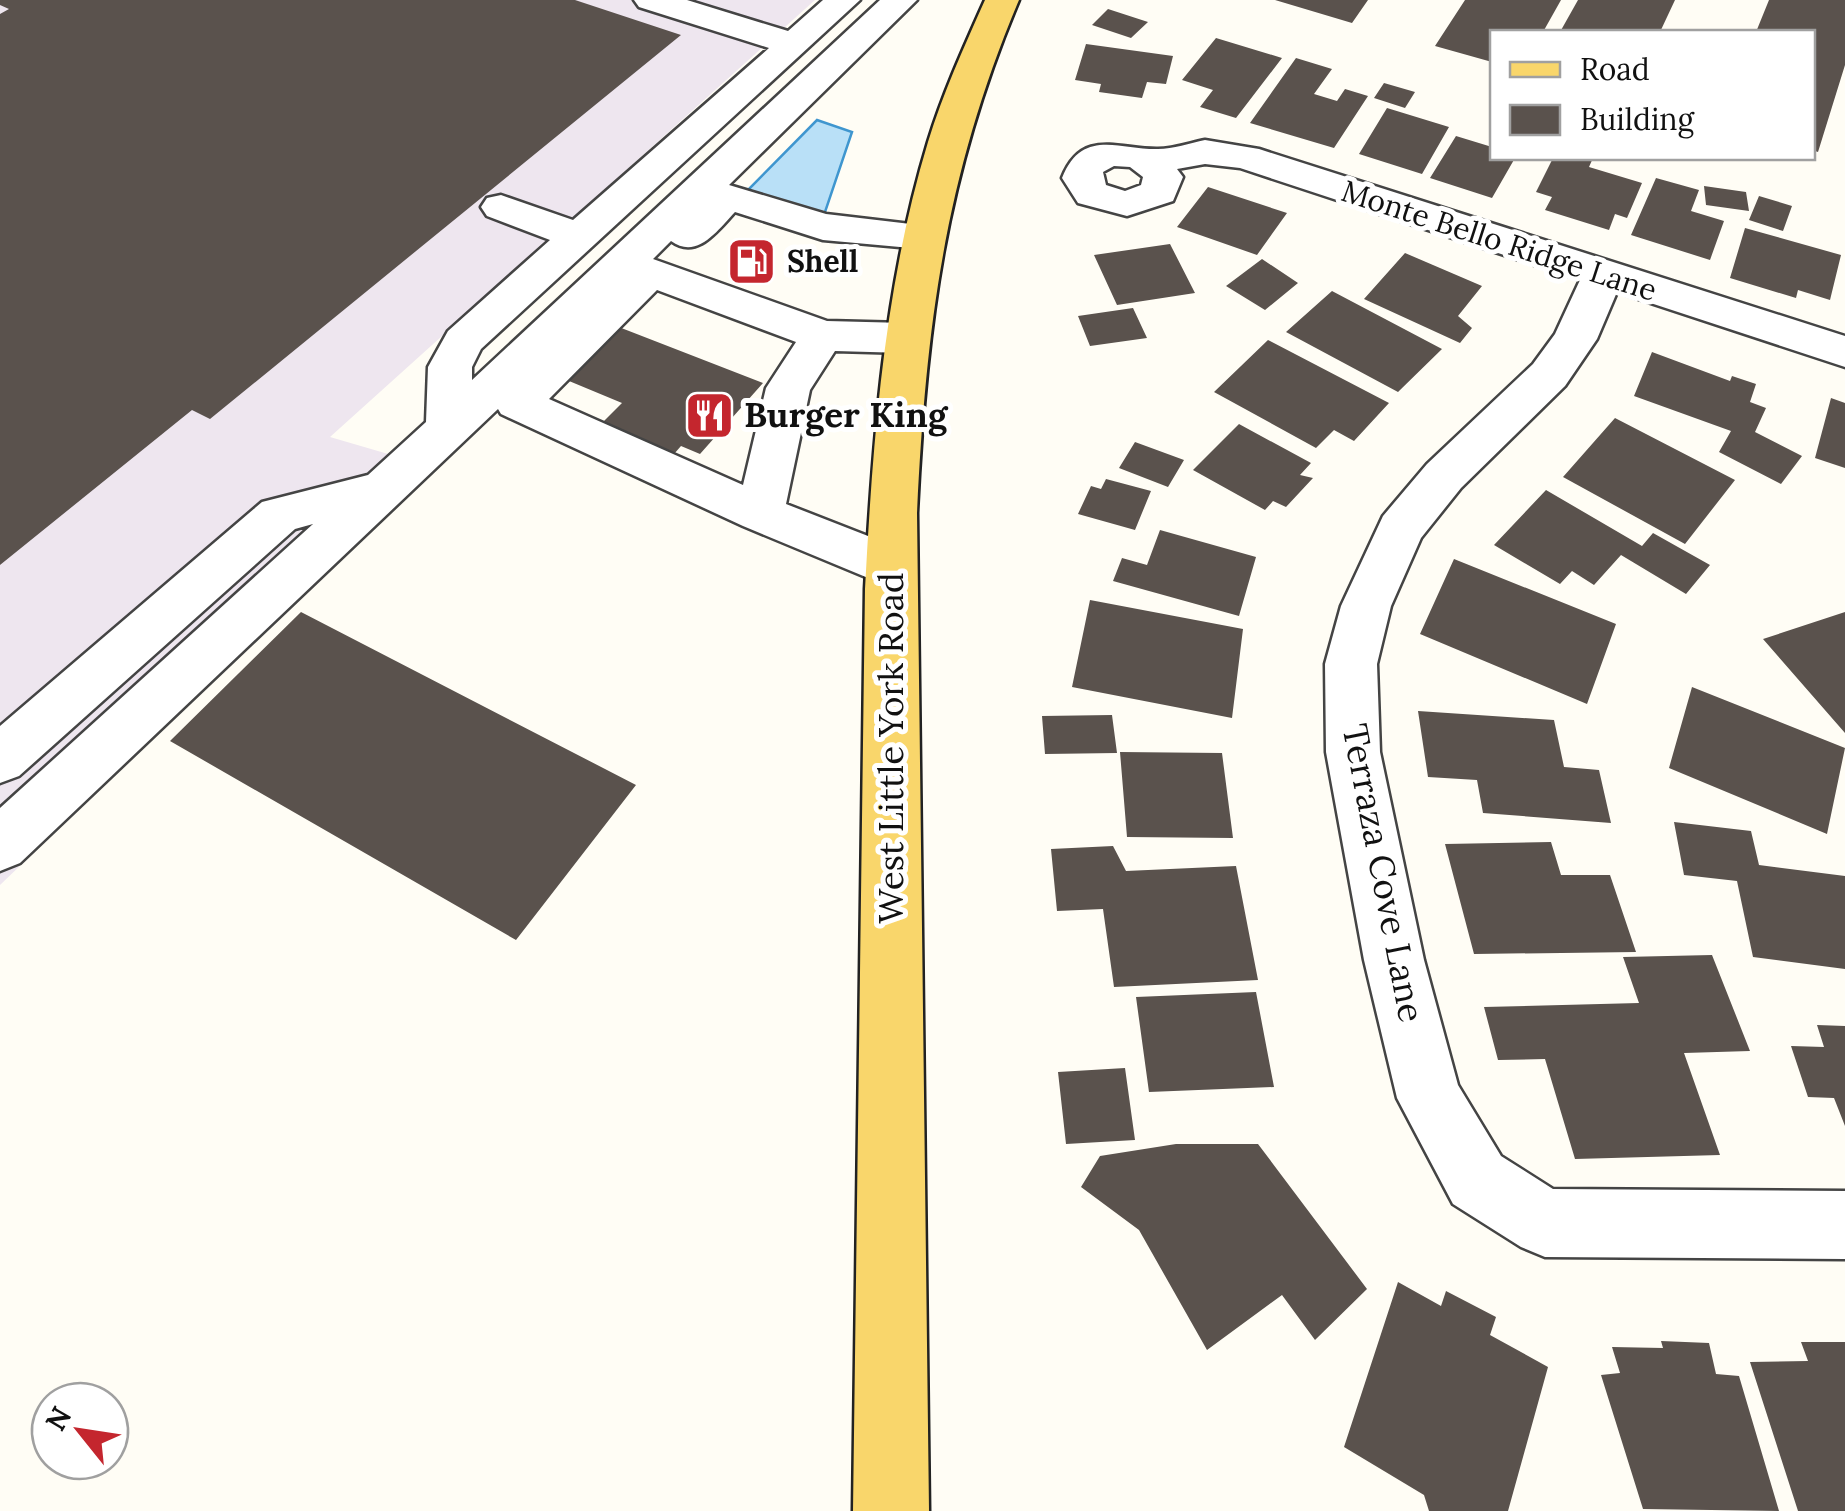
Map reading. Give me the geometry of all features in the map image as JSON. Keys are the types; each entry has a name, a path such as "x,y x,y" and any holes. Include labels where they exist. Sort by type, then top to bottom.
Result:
{"main road":[{"name":"West Little York Road","path":"890,1511 890,566 905,338 922,236 949,131 1002,0"}],"street":[{"path":"650,0 794,44"},
{"path":"449,428 450,367 463,341 843,0"},
{"path":"0,844 449,428 900,0"},
{"name":"Monte Bello Ridge Lane","path":"1151,162 1205,152 1244,157 1845,352"},
{"path":"890,566 760,513 517,403 728,197 823,227 922,236"},
{"path":"501,207 579,236"},
{"path":"650,272 823,336 905,338"},
{"name":"Terraza Cove Lane","path":"1604,275 1575,339 1548,375 1444,476 1400,528 1366,606 1351,664 1353,752 1394,960 1429,1098 1477,1180 1544,1223 1845,1225"},
{"path":"760,513 788,388 823,336"},
{"path":"0,760 280,514 384,488"}],"shaded area":[{"path":"0,0 815,0 330,437 436,468 0,885"}],"water":[{"path":"817,120 852,132 823,218 746,192"}],"building":[{"path":"0,0 575,0 681,35 210,419 192,410 0,565 0,14 9,9 0,5"},
{"path":"1275,0 1368,0 1352,23"},
{"path":"1465,0 1561,0 1544,30 1490,30 1490,61 1435,46"},
{"path":"1578,0 1675,0 1661,30 1561,30"},
{"path":"1769,0 1845,0 1845,65 1818,152 1815,30 1757,30"},
{"path":"1108,9 1148,22 1131,38 1092,25"},
{"path":"1216,38 1282,58 1236,118 1200,107 1213,90 1182,80"},
{"path":"1086,44 1173,56 1166,84 1147,82 1142,98 1099,92 1101,84 1075,80"},
{"path":"1296,58 1332,69 1314,94 1337,101 1345,89 1368,96 1334,148 1250,123"},
{"path":"1384,83 1415,92 1405,108 1374,98"},
{"path":"1387,108 1449,127 1422,174 1359,154"},
{"path":"1456,136 1490,146 1490,160 1514,160 1492,198 1430,178"},
{"path":"1552,160 1592,160 1589,167 1642,183 1627,218 1615,214 1609,230 1545,210 1552,197 1536,192"},
{"path":"1656,178 1699,190 1691,211 1724,221 1710,260 1631,235"},
{"path":"1704,186 1746,192 1749,211 1706,205"},
{"path":"1208,187 1287,213 1257,255 1177,227"},
{"path":"1759,196 1792,206 1783,231 1749,220"},
{"path":"1745,228 1841,255 1830,300 1798,290 1796,298 1730,278"},
{"path":"1170,244 1195,293 1117,305 1094,255"},
{"path":"1405,253 1482,286 1458,316 1472,328 1460,343 1364,299"},
{"path":"1262,259 1298,283 1265,310 1226,286"},
{"path":"1332,291 1442,349 1398,392 1286,332"},
{"path":"1133,308 1147,338 1090,346 1078,316"},
{"path":"611,324 763,383 700,454 681,446 674,454 602,423 622,403 557,376"},
{"path":"1268,340 1389,403 1354,441 1334,430 1316,448 1214,392"},
{"path":"1652,352 1730,381 1732,376 1756,384 1750,402 1766,408 1755,432 1802,456 1781,484 1719,452 1731,431 1634,396"},
{"path":"1831,398 1845,403 1845,468 1815,458"},
{"path":"1615,418 1735,480 1685,544 1563,477"},
{"path":"1239,424 1311,463 1300,475 1313,478 1286,507 1273,501 1265,510 1193,470"},
{"path":"1135,442 1184,460 1168,487 1119,468"},
{"path":"1106,479 1151,491 1135,530 1078,514 1091,486 1101,489"},
{"path":"1546,490 1642,546 1653,533 1710,565 1686,594 1621,555 1594,585 1572,571 1560,584 1494,545"},
{"path":"1160,530 1256,557 1239,616 1113,581 1122,558 1147,565"},
{"path":"1454,559 1616,624 1587,704 1420,634"},
{"path":"1090,600 1243,629 1232,718 1072,687"},
{"path":"301,612 636,785 516,940 170,741"},
{"path":"1845,612 1845,733 1763,639"},
{"path":"1692,687 1845,748 1827,834 1669,768"},
{"path":"1418,711 1554,720 1564,767 1599,770 1611,823 1483,813 1477,780 1428,777"},
{"path":"1112,715 1117,753 1045,754 1042,716"},
{"path":"1120,752 1222,753 1233,838 1127,837"},
{"path":"1674,822 1751,831 1759,865 1845,876 1845,969 1753,957 1737,881 1684,875"},
{"path":"1551,842 1561,875 1610,875 1636,952 1474,954 1445,844"},
{"path":"1113,846 1126,871 1236,866 1258,980 1114,987 1103,909 1057,911 1051,849"},
{"path":"1712,955 1750,1051 1684,1053 1720,1155 1575,1159 1545,1059 1498,1060 1484,1007 1639,1003 1623,957"},
{"path":"1256,992 1274,1087 1149,1092 1136,997"},
{"path":"1817,1025 1845,1026 1845,1126 1834,1098 1808,1097 1791,1046 1824,1047"},
{"path":"1125,1068 1135,1140 1066,1144 1058,1072"},
{"path":"1176,1144 1258,1144 1367,1289 1315,1340 1282,1295 1207,1350 1139,1230 1081,1187 1100,1156"},
{"path":"1398,1282 1441,1306 1446,1291 1496,1317 1490,1335 1548,1367 1508,1511 1429,1511 1424,1495 1344,1447"},
{"path":"1661,1341 1709,1343 1716,1374 1739,1376 1779,1511 1643,1509 1601,1375 1620,1373 1612,1347 1663,1348"},
{"path":"1801,1342 1845,1342 1845,1511 1798,1511 1750,1362 1808,1361"}],"place":[{"name":"Shell","path":"752,262"},
{"name":"Burger King","path":"709,415"}]}
